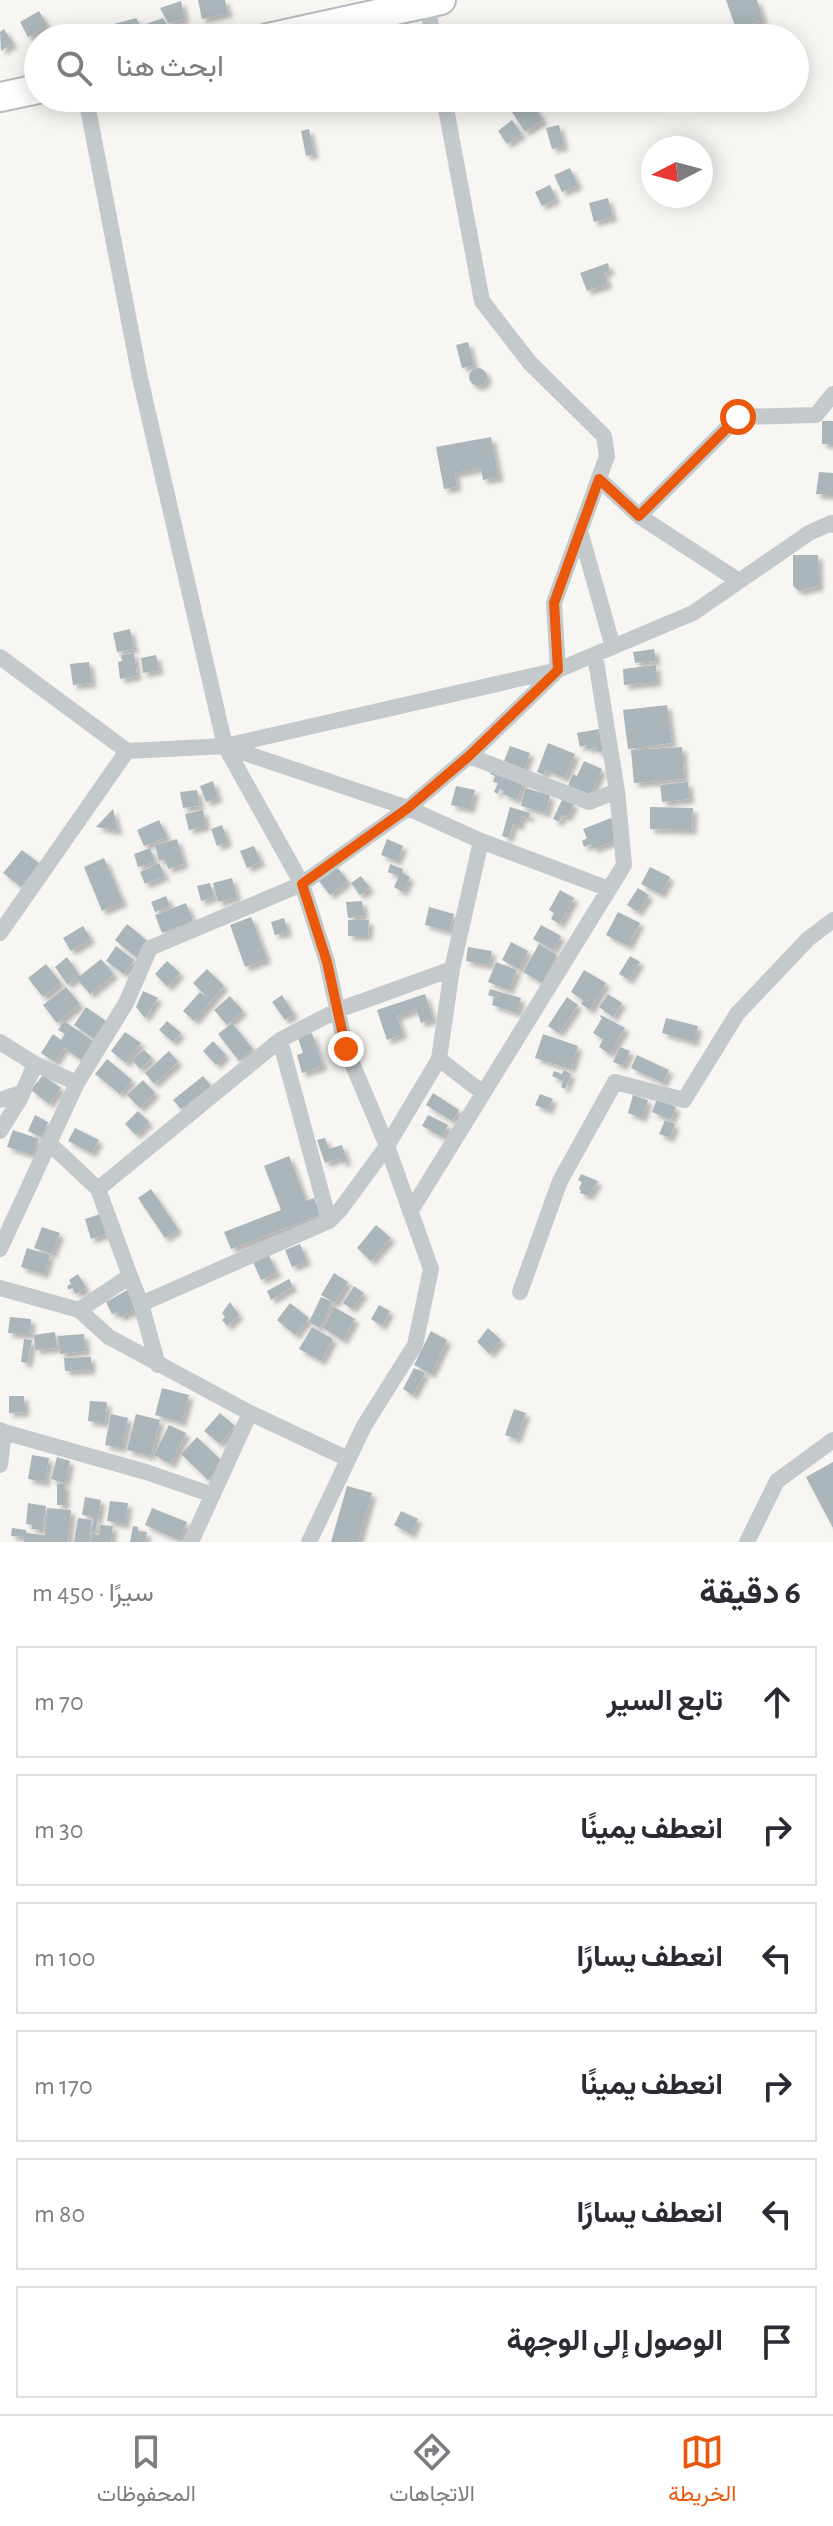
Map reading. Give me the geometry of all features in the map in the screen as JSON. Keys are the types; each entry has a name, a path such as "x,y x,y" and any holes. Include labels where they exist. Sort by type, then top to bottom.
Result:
{"highway":[{"path":"333,24 434,2"},
{"path":"0,97 24,92"}],"street":[{"path":"433,24 434,2"},
{"path":"89,112 140,378 225,746 302,884 327,962 346,1049 387,1146 431,1269 415,1345 364,1426 309,1542"},
{"path":"0,1249 77,1083 126,1003 150,948 302,884 408,808 469,756 558,670 554,603 607,456 604,436 530,363 482,301 447,112"},
{"path":"639,516 738,417 816,415 833,394"},
{"path":"599,479 639,516 739,581"},
{"path":"0,657 127,751 225,746 558,670 693,613 809,533 831,523 833,525"},
{"path":"580,531 613,647"},
{"path":"410,1212 624,865 617,791 595,655"},
{"path":"225,746 408,808 481,841 609,889"},
{"path":"0,933 127,751"},
{"path":"469,756 589,802 617,791"},
{"path":"141,1304 329,1221 387,1146 439,1059 452,969 481,841"},
{"path":"520,1292 560,1181 615,1082 684,1100 737,1014 808,939 833,920"},
{"path":"98,1189 280,1040 338,1010 452,969"},
{"path":"280,1040 329,1221"},
{"path":"0,1042 35,1064 77,1083"},
{"path":"439,1059 483,1093"},
{"path":"0,1131 35,1064"},
{"path":"0,1100 23,1092"},
{"path":"49,1143 98,1189 141,1304 158,1365"},
{"path":"79,1310 130,1276"},
{"path":"0,1288 79,1310 109,1337 158,1365 348,1459"},
{"path":"191,1542 250,1413"},
{"path":"0,1465 2,1431 146,1472 213,1495"},
{"path":"747,1542 777,1481 833,1440"}],"building":[{"path":"198,0 225,0 228,13 202,19"},
{"path":"726,0 757,0 763,20 734,24"},
{"path":"181,1 185,19 168,23 160,8"},
{"path":"39,11 46,24 24,24 24,30 20,22"},
{"path":"136,18 140,24 114,24"},
{"path":"163,18 166,24 146,24"},
{"path":"4,29 13,43 1,51 0,32"},
{"path":"512,112 538,112 543,120 525,132"},
{"path":"512,120 522,134 507,144 498,131"},
{"path":"559,125 564,146 552,149 546,128"},
{"path":"309,129 314,154 306,156 301,131"},
{"path":"570,168 578,185 562,192 554,175"},
{"path":"550,185 556,199 542,206 535,192"},
{"path":"608,198 613,217 594,222 589,203"},
{"path":"608,263 610,271 604,273 608,284 587,291 580,273"},
{"path":"468,342 474,365 462,368 456,345"},
{"path":"478,368 487,377 478,386 469,377"},
{"path":"822,421 833,421 833,444 822,444"},
{"path":"491,437 499,477 483,480 481,468 455,473 457,487 444,489 436,447"},
{"path":"819,472 833,473 833,495 816,494"},
{"path":"793,555 818,555 819,586 799,591 793,586"},
{"path":"130,629 134,649 117,652 113,633"},
{"path":"654,649 656,661 635,663 633,652"},
{"path":"134,653 137,676 120,679 118,662 122,661 121,655"},
{"path":"156,655 159,670 143,673 141,658"},
{"path":"89,662 92,683 73,685 70,664"},
{"path":"656,665 657,682 624,685 623,669"},
{"path":"667,705 672,743 628,749 623,710"},
{"path":"599,729 603,751 597,752 596,747 587,749 586,745 580,747 577,733"},
{"path":"548,743 575,754 565,778 546,770 544,775 537,772"},
{"path":"510,746 530,753 524,769 504,761"},
{"path":"682,747 684,779 634,783 631,750"},
{"path":"584,761 602,769 590,796 568,786"},
{"path":"492,769 524,781 517,800 503,794 504,791 500,789 498,794 494,792 498,783 493,782 495,776 490,774"},
{"path":"213,781 218,798 206,802 200,786"},
{"path":"688,782 690,799 662,802 660,785"},
{"path":"456,786 475,790 470,809 451,805"},
{"path":"525,788 550,795 546,813 521,806"},
{"path":"197,790 200,806 183,808 180,792"},
{"path":"563,798 574,804 567,817 562,815 559,822 553,819"},
{"path":"510,807 530,813 529,818 522,816 519,826 513,824 509,838 502,836"},
{"path":"650,807 693,808 692,830 650,829"},
{"path":"113,809 118,831 96,827"},
{"path":"203,810 206,826 189,830 185,814"},
{"path":"611,818 619,839 593,849 591,844 584,847 582,841 587,838 583,829"},
{"path":"159,820 167,837 144,846 137,830"},
{"path":"222,825 228,842 217,846 211,829"},
{"path":"177,839 184,864 168,869 165,859 159,861 155,845"},
{"path":"387,839 403,846 397,861 381,855"},
{"path":"254,846 261,862 247,868 240,851"},
{"path":"150,848 155,862 138,867 134,854"},
{"path":"22,850 39,863 21,887 3,873"},
{"path":"104,858 123,902 102,911 84,867"},
{"path":"159,863 165,876 145,884 140,872"},
{"path":"390,864 403,869 402,873 410,877 403,892 394,887 399,876 388,872"},
{"path":"336,866 348,881 330,895 318,880"},
{"path":"650,867 670,877 661,894 641,884"},
{"path":"361,876 370,888 360,895 351,883"},
{"path":"232,878 237,897 218,902 213,883"},
{"path":"210,883 214,897 201,901 197,886"},
{"path":"638,888 649,895 638,912 627,905"},
{"path":"560,890 574,898 560,924 551,919 554,913 549,910"},
{"path":"166,896 170,906 155,912 151,902"},
{"path":"362,901 364,916 348,918 346,902"},
{"path":"186,903 193,921 162,933 155,915"},
{"path":"429,907 454,914 449,931 425,925"},
{"path":"618,912 640,923 628,946 606,935"},
{"path":"251,917 267,959 245,967 230,925"},
{"path":"284,918 288,932 275,935 271,922"},
{"path":"348,920 369,920 368,936 348,936"},
{"path":"127,924 150,943 137,958 115,940"},
{"path":"541,925 561,936 553,950 533,939"},
{"path":"83,926 91,939 71,951 63,938"},
{"path":"511,942 528,951 519,969 502,960"},
{"path":"539,944 557,955 542,983 523,972"},
{"path":"116,946 134,960 124,974 106,961"},
{"path":"468,947 492,951 489,965 466,961"},
{"path":"630,956 640,962 629,980 619,974"},
{"path":"67,957 80,976 101,959 114,974 90,994 76,978 67,984 55,967"},
{"path":"167,961 180,973 168,987 155,974"},
{"path":"496,962 517,970 509,990 488,982"},
{"path":"46,964 61,983 43,997 28,978"},
{"path":"207,969 224,986 194,1021 183,1011 200,992 207,997 193,983"},
{"path":"584,970 606,983 590,1010 581,1004 583,1000 571,992"},
{"path":"66,987 80,1004 57,1023 43,1005"},
{"path":"490,989 521,998 517,1013 492,1005 494,997 488,995"},
{"path":"143,991 158,998 145,1018 136,1007"},
{"path":"425,994 433,1019 421,1023 416,1009 397,1016 403,1034 387,1040 377,1010"},
{"path":"608,994 622,1003 613,1017 599,1007"},
{"path":"282,995 294,1014 285,1020 272,1002"},
{"path":"230,996 243,1011 227,1025 214,1010"},
{"path":"567,997 578,1005 559,1033 548,1026"},
{"path":"86,1007 106,1021 94,1039 74,1025"},
{"path":"601,1015 625,1028 610,1054 599,1047 603,1039 593,1033"},
{"path":"666,1018 698,1026 694,1042 662,1033"},
{"path":"64,1021 93,1041 81,1060 64,1048 55,1062 41,1053 53,1034 61,1040 65,1034 58,1030"},
{"path":"167,1021 181,1033 173,1042 159,1030"},
{"path":"232,1023 253,1049 239,1061 218,1034"},
{"path":"125,1032 141,1043 126,1063 111,1051"},
{"path":"312,1033 323,1066 302,1073 297,1055 303,1053 298,1038"},
{"path":"543,1034 578,1046 571,1069 535,1058"},
{"path":"213,1041 226,1055 216,1065 203,1051"},
{"path":"620,1047 630,1051 623,1066 613,1062"},
{"path":"144,1050 152,1058 140,1069 132,1060"},
{"path":"169,1051 178,1062 154,1084 145,1073"},
{"path":"637,1055 669,1070 663,1083 631,1068"},
{"path":"107,1059 132,1080 120,1094 95,1074"},
{"path":"564,1070 571,1074 565,1089 561,1087 563,1081 552,1076 554,1071 562,1074"},
{"path":"43,1075 61,1088 49,1104 31,1090"},
{"path":"203,1076 211,1086 181,1109 173,1100"},
{"path":"143,1080 155,1093 140,1108 127,1095"},
{"path":"433,1093 459,1110 452,1121 426,1105"},
{"path":"540,1094 553,1099 548,1110 535,1105"},
{"path":"633,1095 648,1100 642,1118 628,1113"},
{"path":"657,1099 676,1107 671,1120 652,1112"},
{"path":"138,1111 149,1122 136,1135 125,1124"},
{"path":"35,1115 48,1122 41,1137 28,1131"},
{"path":"428,1115 448,1125 442,1137 422,1126"},
{"path":"665,1120 675,1124 670,1138 659,1134"},
{"path":"75,1128 99,1140 92,1153 68,1141"},
{"path":"13,1130 39,1139 33,1155 7,1147"},
{"path":"325,1138 329,1149 342,1145 347,1161 342,1163 340,1158 325,1163 317,1140"},
{"path":"289,1156 306,1201 314,1198 320,1215 231,1249 224,1232 281,1210 264,1166"},
{"path":"581,1174 598,1181 589,1196 580,1193 582,1182 578,1180"},
{"path":"151,1189 178,1229 165,1238 138,1198"},
{"path":"100,1214 106,1234 91,1239 85,1219"},
{"path":"376,1225 391,1238 371,1261 357,1248"},
{"path":"42,1227 60,1233 52,1254 34,1248"},
{"path":"300,1244 307,1261 292,1267 285,1250"},
{"path":"27,1248 50,1255 44,1274 21,1267"},
{"path":"269,1255 277,1273 261,1280 253,1262"},
{"path":"334,1273 348,1282 335,1303 321,1295"},
{"path":"78,1274 86,1288 76,1294 67,1286 71,1284 69,1280"},
{"path":"289,1279 293,1287 271,1300 267,1291"},
{"path":"354,1286 364,1293 352,1309 343,1303"},
{"path":"129,1289 140,1310 120,1317 117,1312 112,1314 106,1302"},
{"path":"321,1297 332,1302 320,1328 309,1322"},
{"path":"230,1302 239,1315 227,1326 222,1320 225,1317 222,1313"},
{"path":"290,1303 309,1318 295,1335 277,1320"},
{"path":"379,1305 390,1311 382,1326 371,1319"},
{"path":"334,1307 355,1319 343,1340 323,1328"},
{"path":"10,1317 31,1319 30,1335 8,1333"},
{"path":"312,1327 333,1339 321,1361 299,1349"},
{"path":"488,1328 501,1340 490,1354 477,1342"},
{"path":"431,1331 447,1340 431,1374 414,1365"},
{"path":"55,1332 57,1348 35,1350 34,1335"},
{"path":"84,1334 86,1351 60,1354 58,1336"},
{"path":"24,1339 32,1340 28,1363 21,1362"},
{"path":"91,1357 91,1370 65,1371 64,1358"},
{"path":"414,1368 425,1373 413,1395 403,1389"},
{"path":"162,1388 189,1395 182,1422 155,1415"},
{"path":"9,1396 24,1396 25,1412 9,1413"},
{"path":"90,1401 107,1402 105,1423 88,1421"},
{"path":"514,1409 526,1413 517,1439 505,1435"},
{"path":"220,1413 235,1426 220,1444 204,1431"},
{"path":"111,1414 128,1418 122,1448 105,1445"},
{"path":"136,1414 160,1420 151,1456 127,1450"},
{"path":"169,1425 186,1433 171,1464 154,1455"},
{"path":"197,1437 224,1463 208,1480 181,1454"},
{"path":"32,1455 49,1458 45,1482 28,1479"},
{"path":"57,1457 70,1461 65,1483 51,1479"},
{"path":"833,1462 833,1528 806,1477"},
{"path":"57,1484 65,1484 65,1505 57,1505"},
{"path":"347,1486 372,1493 358,1542 331,1542"},
{"path":"85,1497 101,1500 95,1533 91,1532 94,1517 82,1515"},
{"path":"110,1501 128,1503 125,1524 107,1521"},
{"path":"28,1503 46,1506 43,1530 32,1529 32,1525 26,1524"},
{"path":"47,1508 71,1510 68,1542 24,1542 24,1537 11,1536 12,1528 45,1535"},
{"path":"152,1508 187,1522 179,1540 145,1525"},
{"path":"401,1511 418,1519 411,1534 394,1525"},
{"path":"78,1518 92,1520 89,1542 74,1542"},
{"path":"100,1525 113,1526 111,1542 91,1542 92,1534 99,1535"},
{"path":"133,1526 138,1527 138,1531 147,1532 145,1542 130,1542"}],"route":[{"path":"346,1049 327,962 302,884 408,808 469,756 558,670 554,603 599,479 639,516 738,417"}]}
